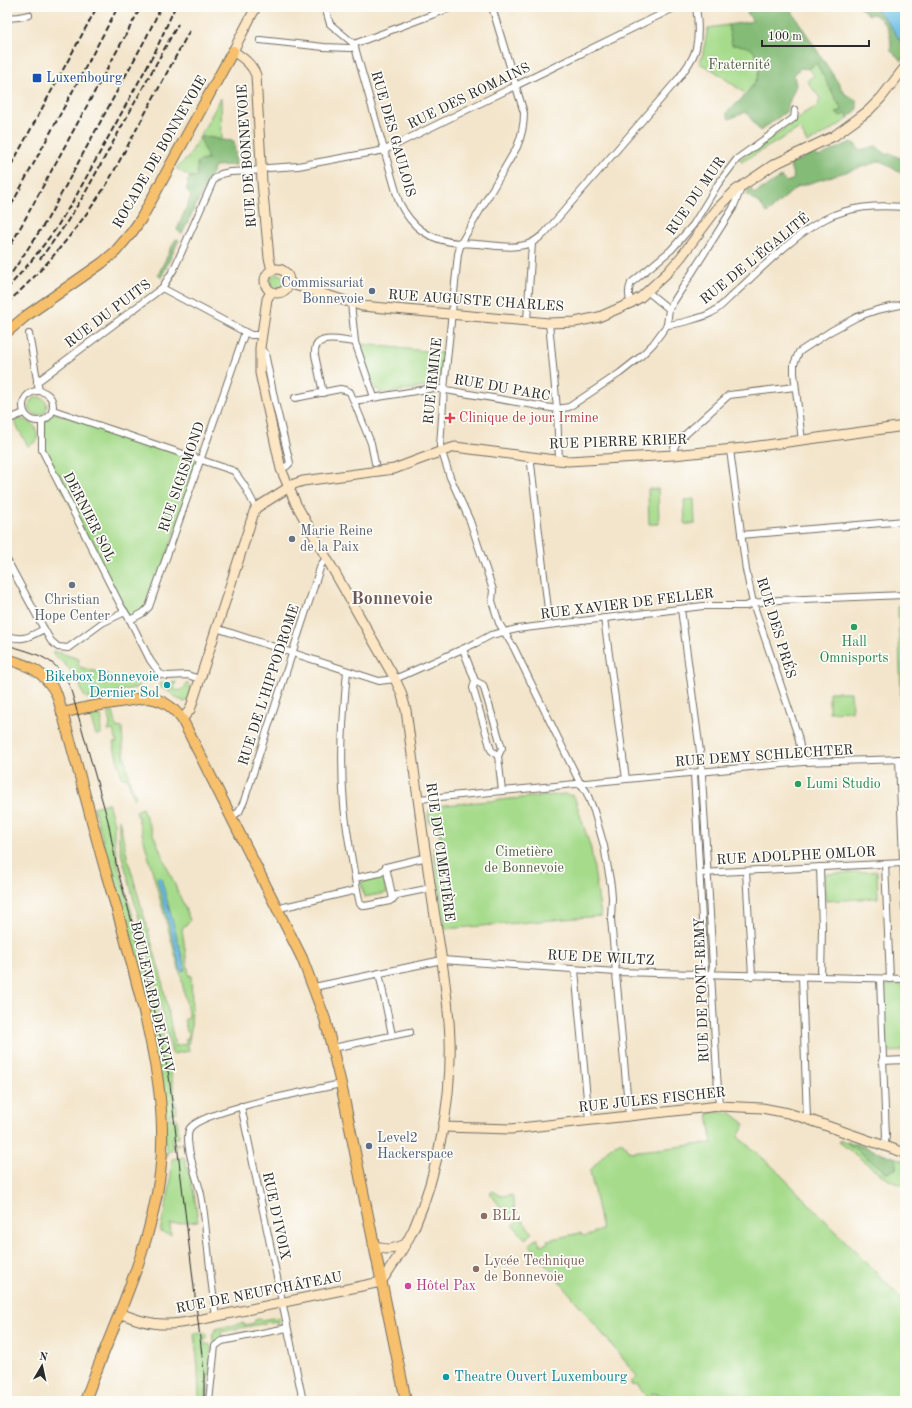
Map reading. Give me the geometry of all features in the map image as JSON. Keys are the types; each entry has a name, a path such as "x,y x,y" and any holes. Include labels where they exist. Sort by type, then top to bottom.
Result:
{"main road":[{"path":"233,51 256,7"},
{"name":"RUE DE BONNEVOIE","path":"233,51 253,67 256,75 261,169 269,258 272,270 265,278 267,288 271,292 267,299 259,360 262,381 282,469 289,487"},
{"name":"ROCADE DE BONNEVOIE","path":"7,332 26,316 102,263 124,243 142,219 233,51"},
{"name":"RUE AUGUSTE CHARLES","path":"288,283 362,306 549,323 575,322 599,317 631,303 648,292 681,257 716,209 725,200 743,185 773,165 834,136 868,111 892,85 905,67"},
{"path":"271,292 280,293 284,291 288,283 288,277 284,272 272,270"},
{"name":"RUE PIERRE KRIER","path":"256,508 289,487 304,481 394,469 455,447 559,461 673,455 730,450 905,426"},
{"name":"RUE DU CIMETIÈRE","path":"289,487 296,504 402,692 406,710 442,960 450,1041 448,1090 443,1127 429,1186 415,1224 406,1244 381,1282"},
{"path":"182,719 190,710 256,508"},
{"name":"BOULEVARD DE KYIV","path":"7,660 24,664 41,673 57,695 135,974 150,1037 160,1098 160,1173 154,1207 140,1257 86,1401"},
{"path":"62,714 88,707 150,698 165,702 172,707 182,719 278,910 314,986 333,1048 406,1401"},
{"name":"RUE JULES FISCHER","path":"443,1127 511,1129 719,1106 762,1108 807,1119 905,1154"},
{"path":"373,1244 387,1249 406,1244"},
{"name":"RUE DE NEUFCHÂTEAU","path":"119,1314 163,1324 182,1323 381,1282"}],"street":[{"path":"325,7 330,24 354,45"},
{"path":"260,40 324,47 350,48 354,45 453,7"},
{"name":"RUE IRMINE","path":"492,7 524,113 524,125 517,147 461,243 458,254 440,440 450,477 470,521 493,590 492,602 499,623 514,648 580,784 586,791 594,811 604,846 612,886 611,919 629,1116"},
{"name":"RUE DES ROMAINS","path":"162,288 174,269 214,179 220,174 298,166 385,150 676,7"},
{"path":"527,321 532,243 544,234 679,78 690,62 696,49 698,27 696,7"},
{"path":"7,18 29,14"},
{"name":"RUE DES GAULOIS","path":"354,45 399,202 404,213 415,226 431,236 449,242 506,248 532,243"},
{"name":"RUE DU MUR","path":"631,303 629,298 631,283 675,245 693,225 718,184 737,159 794,118 795,110"},
{"path":"557,410 569,407 620,373 640,358 653,344 667,326 669,309 733,208 743,185"},
{"name":"RUE DE L'ÉGALITÉ","path":"667,326 712,313 791,243 824,219 843,211 860,207 882,205 905,207"},
{"name":"RUE DU PUITS","path":"37,382 162,288 245,332 262,335"},
{"path":"648,292 669,309"},
{"path":"352,303 354,342 374,397"},
{"path":"802,441 795,387 794,364 799,352 831,330 858,317 877,310 905,304"},
{"path":"549,323 557,410 559,461"},
{"name":"RUE SIGISMOND","path":"130,620 143,613 149,607 245,332"},
{"path":"29,334 39,391"},
{"path":"322,393 314,349 317,343 328,339 354,342"},
{"path":"673,455 677,442 729,395 795,387"},
{"name":"RUE DU PARC","path":"354,401 434,388 557,410"},
{"path":"296,398 340,389 350,392 370,443 375,463"},
{"path":"39,391 49,395 53,404 53,410 49,417 42,421 32,420 24,413 23,408 25,398 34,392 39,391"},
{"path":"53,410 234,472 244,485 256,508"},
{"path":"7,420 24,413"},
{"name":"DERNIER SOL","path":"42,421 42,450 150,660 160,674 168,676 187,675 200,679"},
{"name":"RUE DES PRÉS","path":"730,450 741,535 753,603 798,736 803,762"},
{"path":"532,458 531,464 549,618"},
{"path":"741,535 905,521"},
{"name":"RUE DE L'HIPPODROME","path":"231,818 239,812 244,801 321,565 327,557"},
{"path":"7,560 54,645 68,648 102,623 125,612"},
{"name":"RUE XAVIER DE FELLER","path":"216,628 378,682 395,679 491,635 505,631 681,609 717,606 746,606 753,603 780,600 905,595"},
{"name":"RUE DE PONT-REMY","path":"681,609 702,773 713,966 708,975"},
{"path":"604,618 626,779"},
{"path":"7,636 25,639 44,629"},
{"path":"463,649 475,681 473,688 491,750 498,756"},
{"path":"347,671 343,719 342,773 344,806 359,902 363,906 390,901 397,895 431,888"},
{"path":"475,681 483,685 502,748 498,756 502,791"},
{"path":"902,759 905,909"},
{"name":"RUE DEMY SCHLECHTER","path":"419,799 702,773 803,762 902,759"},
{"name":"RUE DE PONT-REMY","path":"694,773 700,874 719,1106"},
{"path":"355,878 380,873 386,867 427,857"},
{"name":"RUE ADOLPHE OMLOR","path":"708,873 903,863"},
{"path":"885,864 890,979"},
{"path":"386,867 393,899"},
{"path":"820,867 822,928 821,978"},
{"path":"746,871 752,976"},
{"path":"700,874 708,873"},
{"path":"278,910 284,907 357,890"},
{"name":"RUE DE WILTZ","path":"314,986 442,960 616,972 905,979"},
{"path":"575,970 589,1120"},
{"path":"379,973 392,1035"},
{"path":"802,977 807,1119"},
{"path":"880,979 886,1137 884,1146"},
{"path":"333,1048 410,1032"},
{"path":"882,1061 905,1060"},
{"path":"216,1316 204,1208 190,1155 188,1136 191,1127 197,1122 210,1116 241,1106 341,1084"},
{"name":"RUE D'IVOIX","path":"241,1106 303,1401"},
{"path":"209,1401 215,1346 222,1341 287,1328"}],"green space":[{"path":"743,7 789,7 846,95 852,97 857,102 857,110 848,117 846,113 841,116 836,113 842,110 816,63 809,69 800,68 794,75 796,85 786,110 787,111 760,131 746,112 729,119 726,113 750,90 758,77 759,69 758,61 752,49 746,46 732,45 728,25 753,21"},
{"path":"859,7 873,7 885,18 905,47 905,56 902,61 891,51 890,34 883,22 874,14 869,15"},
{"name":"Fraternité","path":"728,25 732,45 748,46 755,52 759,65 758,78 746,94 713,70 699,63 702,57 708,28"},
{"path":"816,62 842,110 837,113 846,113 849,118 833,129 807,143 800,128 742,162 740,159 801,117 804,113 818,106 820,98 807,81 814,75 809,69"},
{"path":"221,98 222,140 203,136 208,159 197,177 190,177 176,168 188,158"},
{"path":"203,136 234,141 236,165 215,166 182,234 177,230 191,196 186,189 188,184 187,182 190,177 197,177 197,162 208,159 200,138"},
{"path":"851,142 854,143 860,150 876,146 887,155 889,153 905,160 905,176 881,161 797,187 767,213 761,205 747,195 750,187 754,194 781,177 786,182 794,179 790,165 815,152 818,157"},
{"path":"176,239 179,240 161,278 158,275"},
{"path":"274,274 280,274 284,278 284,284 280,288 274,288 270,284 270,278"},
{"path":"363,344 443,353 440,382 437,385 387,393 380,392 374,387 360,348"},
{"path":"38,397 44,400 47,406 44,412 38,415 32,412 29,406 32,400"},
{"path":"52,412 200,460 149,607 130,620 42,450 45,420"},
{"path":"19,419 31,423 37,432 37,441 28,446 14,421"},
{"path":"648,489 658,489 659,524 649,524"},
{"path":"694,499 695,524 685,524 684,500"},
{"path":"905,602 905,726 902,726 898,607"},
{"path":"54,651 79,659 78,665 80,667 134,682 140,687 87,698 84,696 72,672 52,653"},
{"path":"176,682 174,687 175,690 182,689 187,683 189,685 190,692 187,701 183,702 181,699 179,700 159,686 161,683 164,684 164,687 171,686 171,683"},
{"path":"829,692 851,692 852,711 829,712"},
{"path":"113,712 117,728 122,727 123,747 129,779 136,797 133,799 127,777 122,778 113,743 117,742 113,730 108,731 110,725 108,713"},
{"path":"101,715 101,734 96,735 90,716"},
{"name":"Cimetière de Bonnevoie","path":"565,794 573,796 575,799 591,849 601,916 445,929 433,847 441,845 438,822 429,823 428,815 430,808 434,806"},
{"path":"108,803 114,823 114,839 118,864 154,992 173,1084 177,1112 169,1114 169,1119 177,1118 179,1138 172,1138 172,1144 180,1144 168,1152 166,1158 164,1113 102,837 93,807"},
{"path":"142,808 190,920 182,929 189,976 191,975 192,1016 191,1029 188,1043 189,1051 172,1054 151,962 119,842 119,819 127,856 161,976 175,1046 186,1044 186,1039 189,1038 184,1020 189,1018 181,976 136,811"},
{"path":"877,871 878,898 826,901 824,874"},
{"path":"383,877 387,893 364,897 361,882"},
{"path":"886,985 905,985 905,1051 886,1052 883,988"},
{"path":"708,1113 731,1113 745,1124 738,1137 772,1166 905,1302 905,1401 670,1401 668,1396 652,1393 652,1401 647,1401 638,1384 632,1385 632,1381 637,1376 529,1244 537,1238 541,1245 548,1243 547,1240 580,1233 584,1236 594,1234 594,1231 602,1230 590,1171 610,1147 622,1142 630,1152 712,1143"},
{"path":"840,1140 845,1143 847,1141 905,1161 905,1185 895,1183 887,1179 839,1142"},
{"path":"847,1141 896,1158 896,1169 886,1172 846,1142"},
{"path":"184,1157 194,1193 198,1221 170,1224 171,1235 160,1232 170,1186 172,1159"},
{"path":"493,1191 501,1196 512,1195 515,1210 518,1214 510,1220 490,1193"},
{"path":"520,1218 533,1233 525,1239 513,1225"},
{"path":"278,1317 280,1323 277,1324 276,1321 221,1332 222,1338 218,1339 214,1343 212,1335 216,1329 243,1323 244,1325 254,1323 255,1320 259,1319 262,1320"},
{"path":"204,1332 207,1334 207,1339 204,1339 205,1345 209,1344 212,1348 207,1401 199,1401 198,1367 194,1333"}],"water":[{"path":"873,7 899,7 905,14 905,47 885,18"},
{"path":"159,876 161,878 185,968 184,971 181,970 157,878"}],"tram line":[{"path":"7,645 28,651 46,659 53,664 66,679 71,690 108,821 117,868 147,976 169,1076 204,1372 204,1401"}],"railway":[{"path":"7,173 97,7"},
{"path":"7,213 118,7"},
{"path":"7,252 141,7"},
{"path":"7,280 47,220 146,38 161,7"},
{"path":"7,289 55,230 76,196 155,52 175,7"},
{"path":"40,259 63,228 84,195 178,24"},
{"path":"7,303 49,261 85,216 107,184 190,30"}],"place":[{"name":"Luxembourg","path":"37,78"},
{"name":"Commissariat Bonnevoie","path":"372,291"},
{"name":"Clinique de jour Irmine","path":"450,418"},
{"name":"Marie Reine de la Paix","path":"292,539"},
{"name":"Christian Hope Center","path":"72,585"},
{"name":"Hall Omnisports","path":"854,627"},
{"name":"Bikebox Bonnevoie Dernier Sol","path":"167,685"},
{"name":"Lumi Studio","path":"798,784"},
{"name":"Level2 Hackerspace","path":"369,1146"},
{"name":"BLL","path":"484,1216"},
{"name":"Lycée Technique de Bonnevoie","path":"476,1269"},
{"name":"Hôtel Pax","path":"408,1286"},
{"name":"Theatre Ouvert Luxembourg","path":"446,1377"}],"district":[{"name":"Bonnevoie","path":"392,599"}]}
